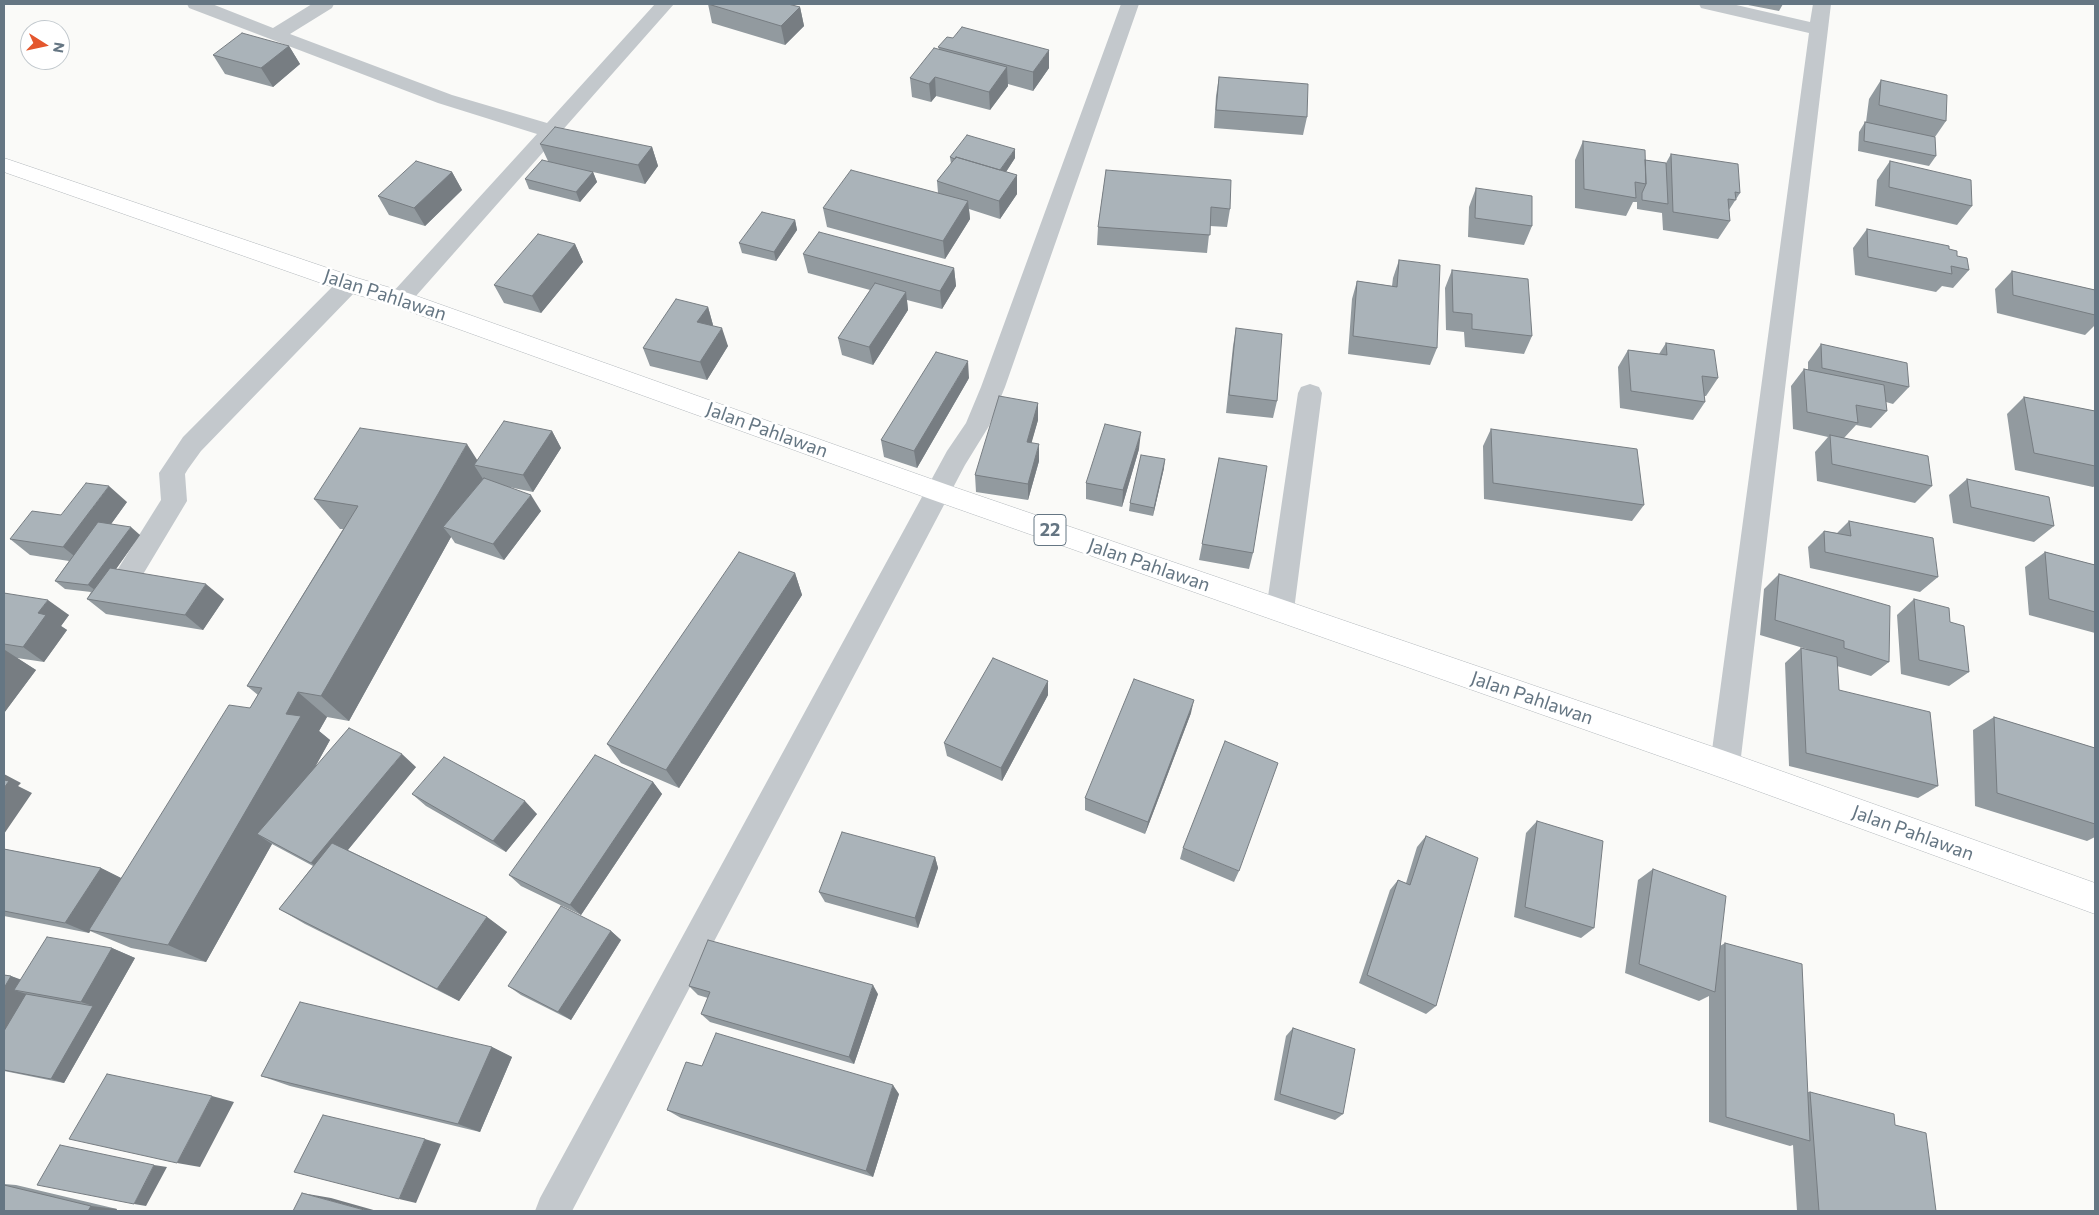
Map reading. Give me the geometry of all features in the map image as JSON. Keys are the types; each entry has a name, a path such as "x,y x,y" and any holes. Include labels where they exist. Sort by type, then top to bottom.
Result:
{"highway":[{"name":"Jalan Pahlawan","path":"4,165 349,284 400,299 939,492 1725,765 2095,899"}],"street":[{"path":"196,4 445,99 551,131"},
{"path":"275,35 325,4"},
{"path":"400,299 665,4"},
{"path":"553,1211 976,426 993,387 1130,4"},
{"path":"1708,4 1818,29"},
{"path":"1725,765 1822,4"},
{"path":"120,588 174,502 172,473 192,444 349,284"},
{"path":"1280,610 1310,393"}],"building":[{"path":"708,4 788,4 800,7 781,26"},
{"path":"962,27 1049,50 1033,72 938,47 947,37 953,38"},
{"path":"242,33 289,46 261,68 213,55"},
{"path":"934,48 1007,67 989,92 935,77 929,84 910,78"},
{"path":"1219,77 1308,84 1307,117 1216,110"},
{"path":"1881,80 1947,95 1946,121 1879,105"},
{"path":"1865,122 1935,137 1936,156 1864,141"},
{"path":"555,127 652,147 638,165 540,144"},
{"path":"967,135 1015,149 1000,170 956,157 955,159 950,157"},
{"path":"1583,141 1645,150 1646,184 1635,182 1636,198 1584,189"},
{"path":"1671,154 1738,164 1740,193 1735,192 1736,200 1728,199 1730,221 1673,212"},
{"path":"956,157 1017,175 999,201 937,181"},
{"path":"542,160 593,172 576,192 525,179"},
{"path":"1645,160 1666,163 1668,204 1642,200 1642,193 1646,184"},
{"path":"416,161 452,172 414,208 378,196"},
{"path":"1890,161 1971,180 1972,206 1889,187"},
{"path":"851,170 968,201 943,241 823,208"},
{"path":"1106,170 1231,180 1230,209 1211,207 1210,235 1098,227"},
{"path":"1476,188 1532,196 1532,226 1475,218"},
{"path":"762,212 795,220 774,252 739,243"},
{"path":"1867,229 1949,246 1949,249 1957,251 1957,256 1967,258 1969,270 1951,266 1952,274 1868,257"},
{"path":"819,232 954,268 940,291 803,254"},
{"path":"538,234 575,244 532,296 494,285"},
{"path":"1399,260 1440,265 1437,348 1353,336 1357,281 1397,287"},
{"path":"1452,270 1528,279 1532,336 1472,329 1472,314 1453,312"},
{"path":"2012,271 2095,290 2095,315 2013,295"},
{"path":"875,283 906,292 869,347 838,338"},
{"path":"676,299 708,307 697,322 722,328 700,362 643,348"},
{"path":"1236,328 1282,334 1277,401 1229,395"},
{"path":"1666,343 1714,350 1718,378 1702,376 1705,402 1631,391 1628,350 1667,355"},
{"path":"1821,344 1907,363 1909,387 1822,368"},
{"path":"936,352 968,361 914,451 881,440"},
{"path":"1804,369 1884,385 1887,411 1856,405 1858,423 1807,412"},
{"path":"999,396 1038,403 1027,442 1039,444 1028,484 975,475"},
{"path":"2024,397 2095,411 2095,466 2034,453"},
{"path":"504,421 552,431 523,475 474,465"},
{"path":"1105,424 1141,432 1123,490 1086,483"},
{"path":"360,428 467,444 321,696 298,692 286,714 301,716 168,945 89,930 229,705 250,708 262,688 247,686 358,506 314,499"},
{"path":"1491,429 1637,449 1644,505 1493,483"},
{"path":"1830,435 1928,456 1932,486 1832,464"},
{"path":"1141,455 1165,459 1154,508 1130,503"},
{"path":"1219,458 1267,466 1253,553 1202,544"},
{"path":"484,478 531,495 493,544 443,527"},
{"path":"1967,479 2049,497 2054,526 1971,507"},
{"path":"86,483 109,486 63,547 10,539 32,511 61,515"},
{"path":"1849,521 1933,538 1938,577 1825,552 1824,531 1851,536"},
{"path":"98,522 131,527 88,585 55,581"},
{"path":"739,552 795,573 666,770 607,744"},
{"path":"2045,552 2095,565 2095,612 2049,599"},
{"path":"110,568 206,584 185,615 87,599"},
{"path":"1779,574 1890,606 1889,662 1844,648 1844,641 1775,620"},
{"path":"4,593 48,600 38,613 46,615 23,647 4,644"},
{"path":"1914,599 1949,608 1950,622 1964,626 1969,672 1919,660"},
{"path":"1801,648 1837,657 1839,690 1930,712 1938,786 1806,753"},
{"path":"993,658 1048,681 1001,768 944,743"},
{"path":"1134,679 1194,700 1148,822 1085,798"},
{"path":"1994,717 2095,748 2095,824 1997,793"},
{"path":"349,728 402,754 311,863 257,834"},
{"path":"1225,741 1278,763 1239,871 1183,848"},
{"path":"595,755 653,782 570,905 509,875"},
{"path":"444,757 525,801 493,841 412,794"},
{"path":"4,780 9,781 4,788"},
{"path":"1537,821 1603,841 1594,928 1525,907"},
{"path":"842,832 935,857 915,918 819,892"},
{"path":"1426,836 1478,858 1436,1006 1367,975 1398,880 1410,885"},
{"path":"332,843 487,917 437,989 279,909"},
{"path":"4,849 101,868 65,923 4,911"},
{"path":"1653,869 1726,896 1715,992 1639,964"},
{"path":"561,906 611,931 558,1012 508,986"},
{"path":"47,937 112,948 81,1002 14,990"},
{"path":"708,940 873,985 849,1057 701,1014 710,992 689,986"},
{"path":"1725,943 1802,964 1810,1141 1726,1117"},
{"path":"4,975 11,976 4,988"},
{"path":"26,994 93,1006 51,1079 4,1070 4,1031"},
{"path":"300,1002 492,1047 458,1124 261,1076"},
{"path":"1293,1028 1355,1049 1343,1114 1280,1094"},
{"path":"716,1033 893,1085 866,1171 667,1110 686,1062 702,1066"},
{"path":"107,1074 212,1096 177,1163 69,1139"},
{"path":"1810,1092 1894,1114 1895,1125 1926,1133 1936,1211 1819,1211"},
{"path":"323,1115 425,1139 399,1199 294,1172"},
{"path":"60,1145 154,1165 134,1204 37,1185"},
{"path":"4,1185 91,1206 88,1211 4,1211"},
{"path":"302,1193 368,1211 293,1211"}]}
